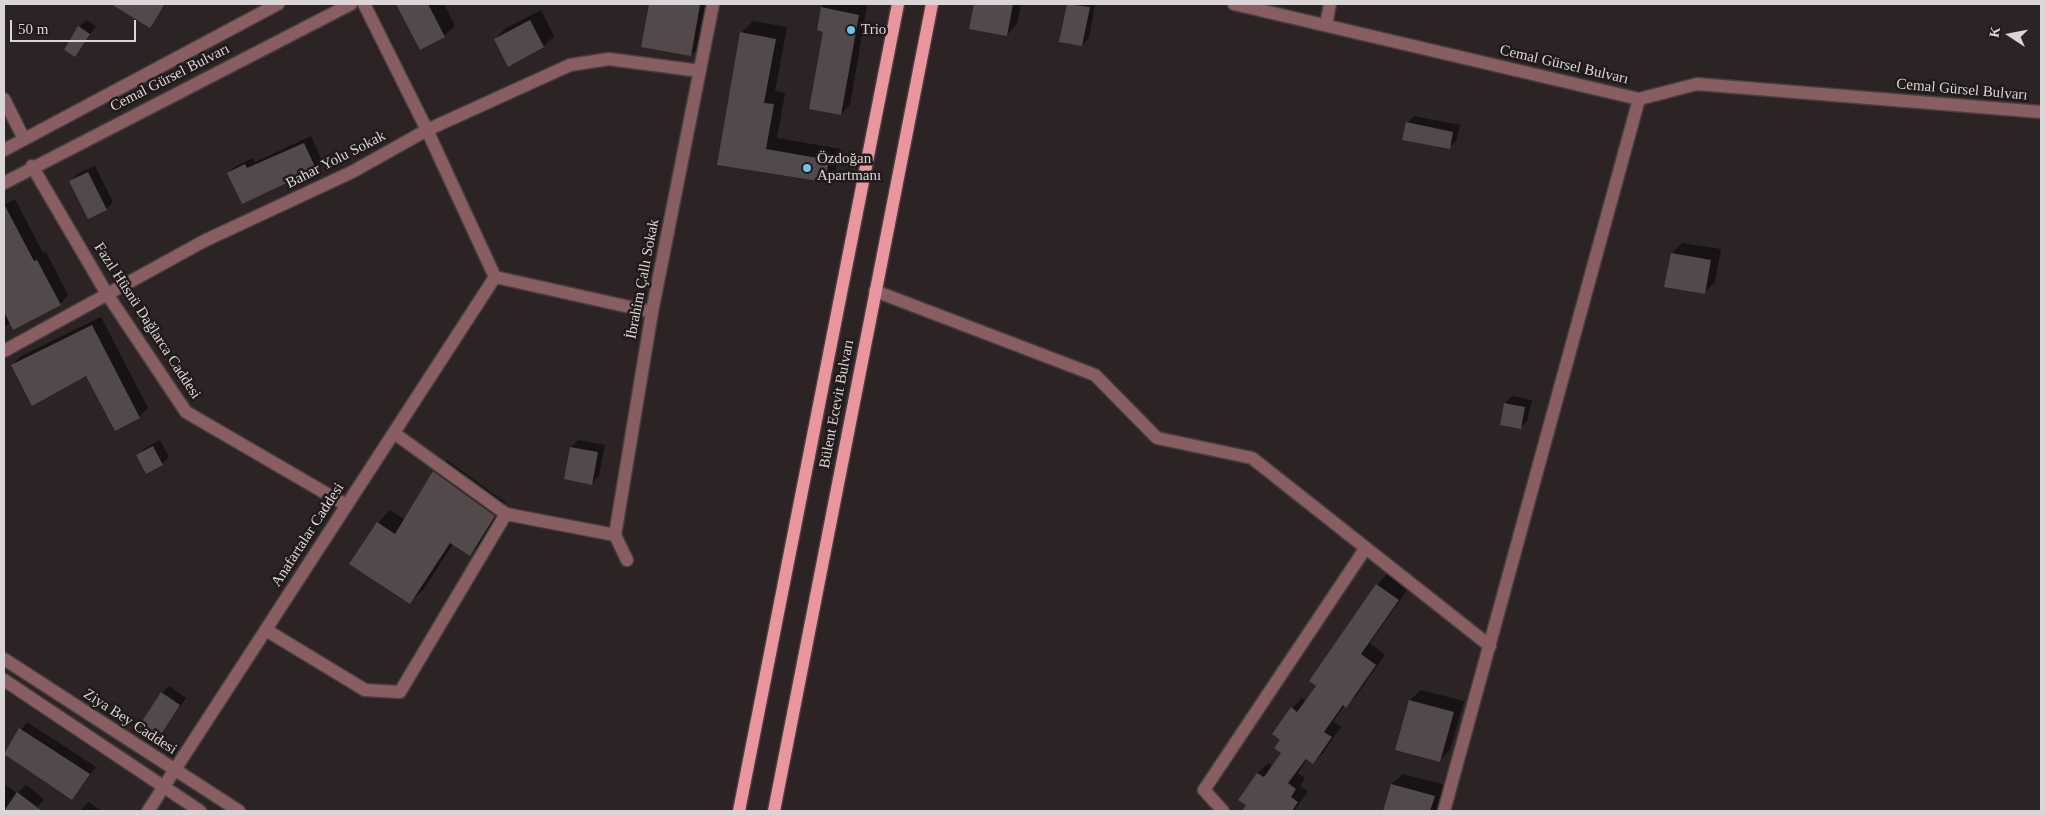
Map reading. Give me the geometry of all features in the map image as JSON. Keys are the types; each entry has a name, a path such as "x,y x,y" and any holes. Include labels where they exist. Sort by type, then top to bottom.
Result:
{"main road":[{"path":"740,811 898,4"},
{"name":"Bülent Ecevit Bulvarı","path":"774,811 932,4"}],"street":[{"name":"Cemal Gürsel Bulvarı","path":"4,150 278,4"},
{"name":"Cemal Gürsel Bulvarı","path":"4,183 32,166 351,4"},
{"path":"364,4 427,130 495,277 652,312"},
{"name":"İbrahim Çallı Sokak","path":"615,535 652,312 713,4"},
{"name":"Cemal Gürsel Bulvarı","path":"1234,4 1639,99 1697,84 2041,112"},
{"path":"1326,26 1330,4"},
{"name":"Bahar Yolu Sokak","path":"4,351 204,241 352,172 427,130 570,65 609,59 700,71"},
{"path":"4,99 24,139"},
{"path":"1444,811 1639,99"},
{"name":"Fazıl Hüsnü Dağlarca Caddesi","path":"32,166 107,294 186,412 346,505"},
{"name":"Anafartalar Caddesi","path":"148,811 495,277"},
{"path":"875,291 1095,375 1157,438 1252,458 1490,646"},
{"path":"394,433 506,514 615,535 627,560"},
{"path":"266,630 365,690 400,692 506,514"},
{"path":"1223,811 1204,790 1365,549"},
{"name":"Ziya Bey Caddesi","path":"4,659 239,811"},
{"path":"4,680 200,811"}],"building":[{"path":"111,4 165,4 150,28"},
{"path":"396,4 428,4 445,37 420,50"},
{"path":"649,4 700,5 691,56 641,47"},
{"path":"974,4 1013,4 1007,36 969,29"},
{"path":"1067,4 1090,7 1082,46 1059,42"},
{"path":"821,7 859,15 841,115 809,109 823,32 817,30"},
{"path":"530,20 544,47 508,67 494,39"},
{"path":"78,26 90,34 75,57 64,50"},
{"path":"740,32 776,39 764,103 774,104 766,149 829,160 825,182 717,165"},
{"path":"1406,122 1453,132 1450,149 1402,140"},
{"path":"304,143 316,169 242,204 227,173 245,164 247,168"},
{"path":"88,172 107,210 88,219 69,181"},
{"path":"4,204 34,261 37,260 61,305 13,330 4,312"},
{"path":"1671,253 1711,260 1705,294 1664,287"},
{"path":"92,325 140,418 115,431 86,376 32,406 11,365"},
{"path":"1504,403 1525,407 1521,429 1500,425"},
{"path":"153,446 163,465 146,474 136,455"},
{"path":"570,447 598,452 592,485 564,479"},
{"path":"433,471 495,516 470,556 450,543 410,604 349,564 377,522 395,534"},
{"path":"1376,584 1399,600 1361,654 1376,665 1346,708 1343,705 1324,732 1332,737 1313,764 1306,759 1288,783 1296,789 1291,797 1298,802 1292,811 1242,811 1246,805 1238,800 1257,773 1264,777 1281,753 1274,748 1280,740 1272,734 1291,707 1297,712 1316,686 1309,681"},
{"path":"161,692 180,705 158,739 139,726"},
{"path":"1409,700 1454,712 1440,762 1395,750"},
{"path":"19,728 90,774 72,800 4,754"},
{"path":"1391,784 1435,796 1430,811 1383,811"},
{"path":"17,792 42,811 4,811"}],"place":[{"name":"Trio","path":"851,30"},
{"name":"Özdoğan Apartmanı","path":"807,168"}]}
